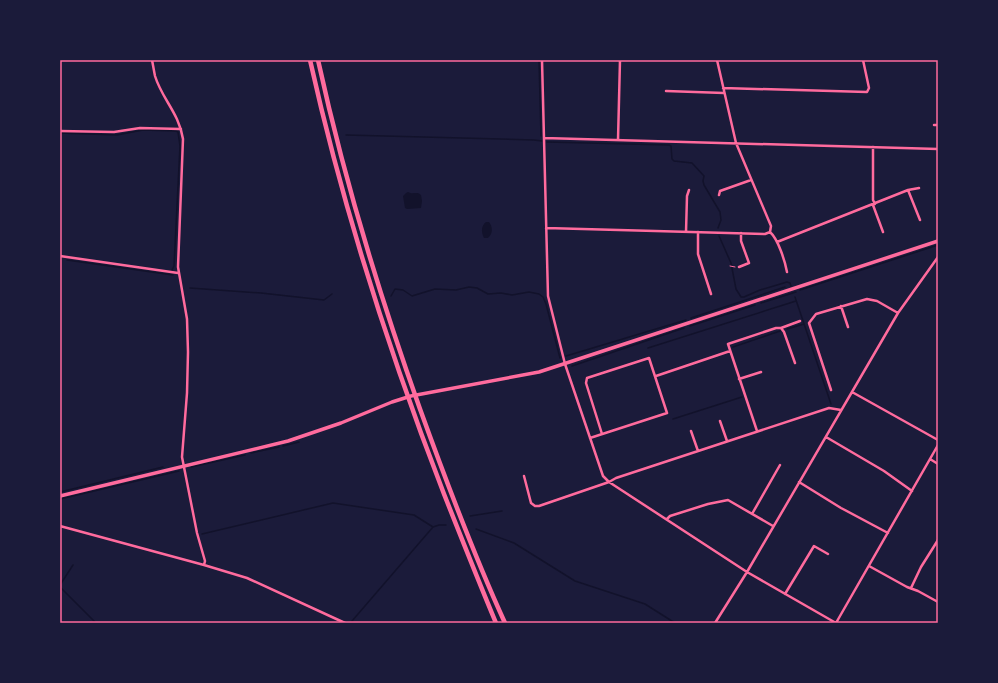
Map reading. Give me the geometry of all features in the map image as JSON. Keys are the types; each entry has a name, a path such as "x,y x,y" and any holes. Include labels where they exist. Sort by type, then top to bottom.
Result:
{"highway":[{"path":"310,60 348,210 388,341 427,450 496,623"},
{"path":"318,60 347,179 367,251 395,339 434,448 505,623"}],"main road":[{"path":"60,496 308,435 392,402 428,393 515,377 565,364 938,241"}],"street":[{"path":"152,60 155,76 177,116 183,139 178,273 188,319 187,393 182,457 197,533 205,560 204,565"},
{"path":"542,60 548,296 565,364 603,476 609,482 747,572 836,623 938,446"},
{"path":"618,140 620,60"},
{"path":"717,60 736,144 750,180 755,186 771,226 770,232 777,242 787,272"},
{"path":"723,88 867,92 869,88 863,60"},
{"path":"666,91 724,93"},
{"path":"60,131 114,132 140,128 181,128"},
{"path":"544,138 938,149"},
{"path":"873,147 873,200 884,232"},
{"path":"719,195 720,191 750,180"},
{"path":"777,242 908,190 919,188"},
{"path":"686,232 687,196 689,190"},
{"path":"908,190 920,220"},
{"path":"546,228 765,234 770,232"},
{"path":"698,232 698,254 711,294"},
{"path":"739,266 749,263 741,241 741,233"},
{"path":"60,256 178,273"},
{"path":"722,623 717,622 898,312 938,257"},
{"path":"830,390 809,323 816,314 862,300 872,299 898,312"},
{"path":"841,306 848,327"},
{"path":"757,431 728,344 800,321"},
{"path":"781,328 784,332 795,363"},
{"path":"656,376 730,351"},
{"path":"590,438 667,413 649,358 587,378 586,383 602,434"},
{"path":"739,379 761,372"},
{"path":"852,392 938,440"},
{"path":"524,476 531,503 534,506 539,506 609,482 616,478 829,408 842,410"},
{"path":"720,421 727,441"},
{"path":"691,431 698,451"},
{"path":"826,437 884,471 912,492"},
{"path":"930,459 938,464"},
{"path":"752,514 780,465"},
{"path":"800,482 841,508 888,533"},
{"path":"667,519 670,516 724,500 732,502 774,526"},
{"path":"60,526 247,578 345,623"},
{"path":"911,588 921,567 938,540"},
{"path":"785,594 814,546 828,554"},
{"path":"869,566 938,602"}],"path":[{"path":"730,266 734,267"}],"shaded area":[{"path":"408,192 418,193 421,195 421,208 405,208 403,196"},
{"path":"486,222 489,222 492,230 491,235 488,238 484,238 482,229"}],"waterway":[{"path":"539,60 541,136"},
{"path":"60,133 117,135 143,130 178,132 180,146 174,266 172,270"},
{"path":"346,135 542,141"},
{"path":"547,142 671,146 672,159 674,161 692,163 704,176 704,185 720,212 721,220 718,228"},
{"path":"719,236 731,263 736,289 741,297 787,282 790,283 791,286"},
{"path":"800,290 938,245"},
{"path":"67,260 173,275"},
{"path":"391,296 395,289 403,290 412,296 435,289 456,290 469,287 477,288 488,294 501,293 512,295 529,292 539,294 543,297 546,304 560,358"},
{"path":"691,318 785,287"},
{"path":"190,288 261,293 324,300 332,294"},
{"path":"761,303 796,292"},
{"path":"795,297 831,404"},
{"path":"648,348 796,301"},
{"path":"690,326 755,305"},
{"path":"566,356 686,320"},
{"path":"787,329 804,324"},
{"path":"572,366 684,328"},
{"path":"733,347 780,331"},
{"path":"673,419 742,397"},
{"path":"283,446 299,442"},
{"path":"251,453 279,447"},
{"path":"191,467 245,455"},
{"path":"60,492 163,467"},
{"path":"60,499 179,471"},
{"path":"202,534 333,503 414,515 433,527"},
{"path":"470,516 502,511"},
{"path":"352,621 433,527 446,525"},
{"path":"476,529 514,543 575,581 645,604 675,623"},
{"path":"60,585 73,565"},
{"path":"60,587 96,623"}]}
